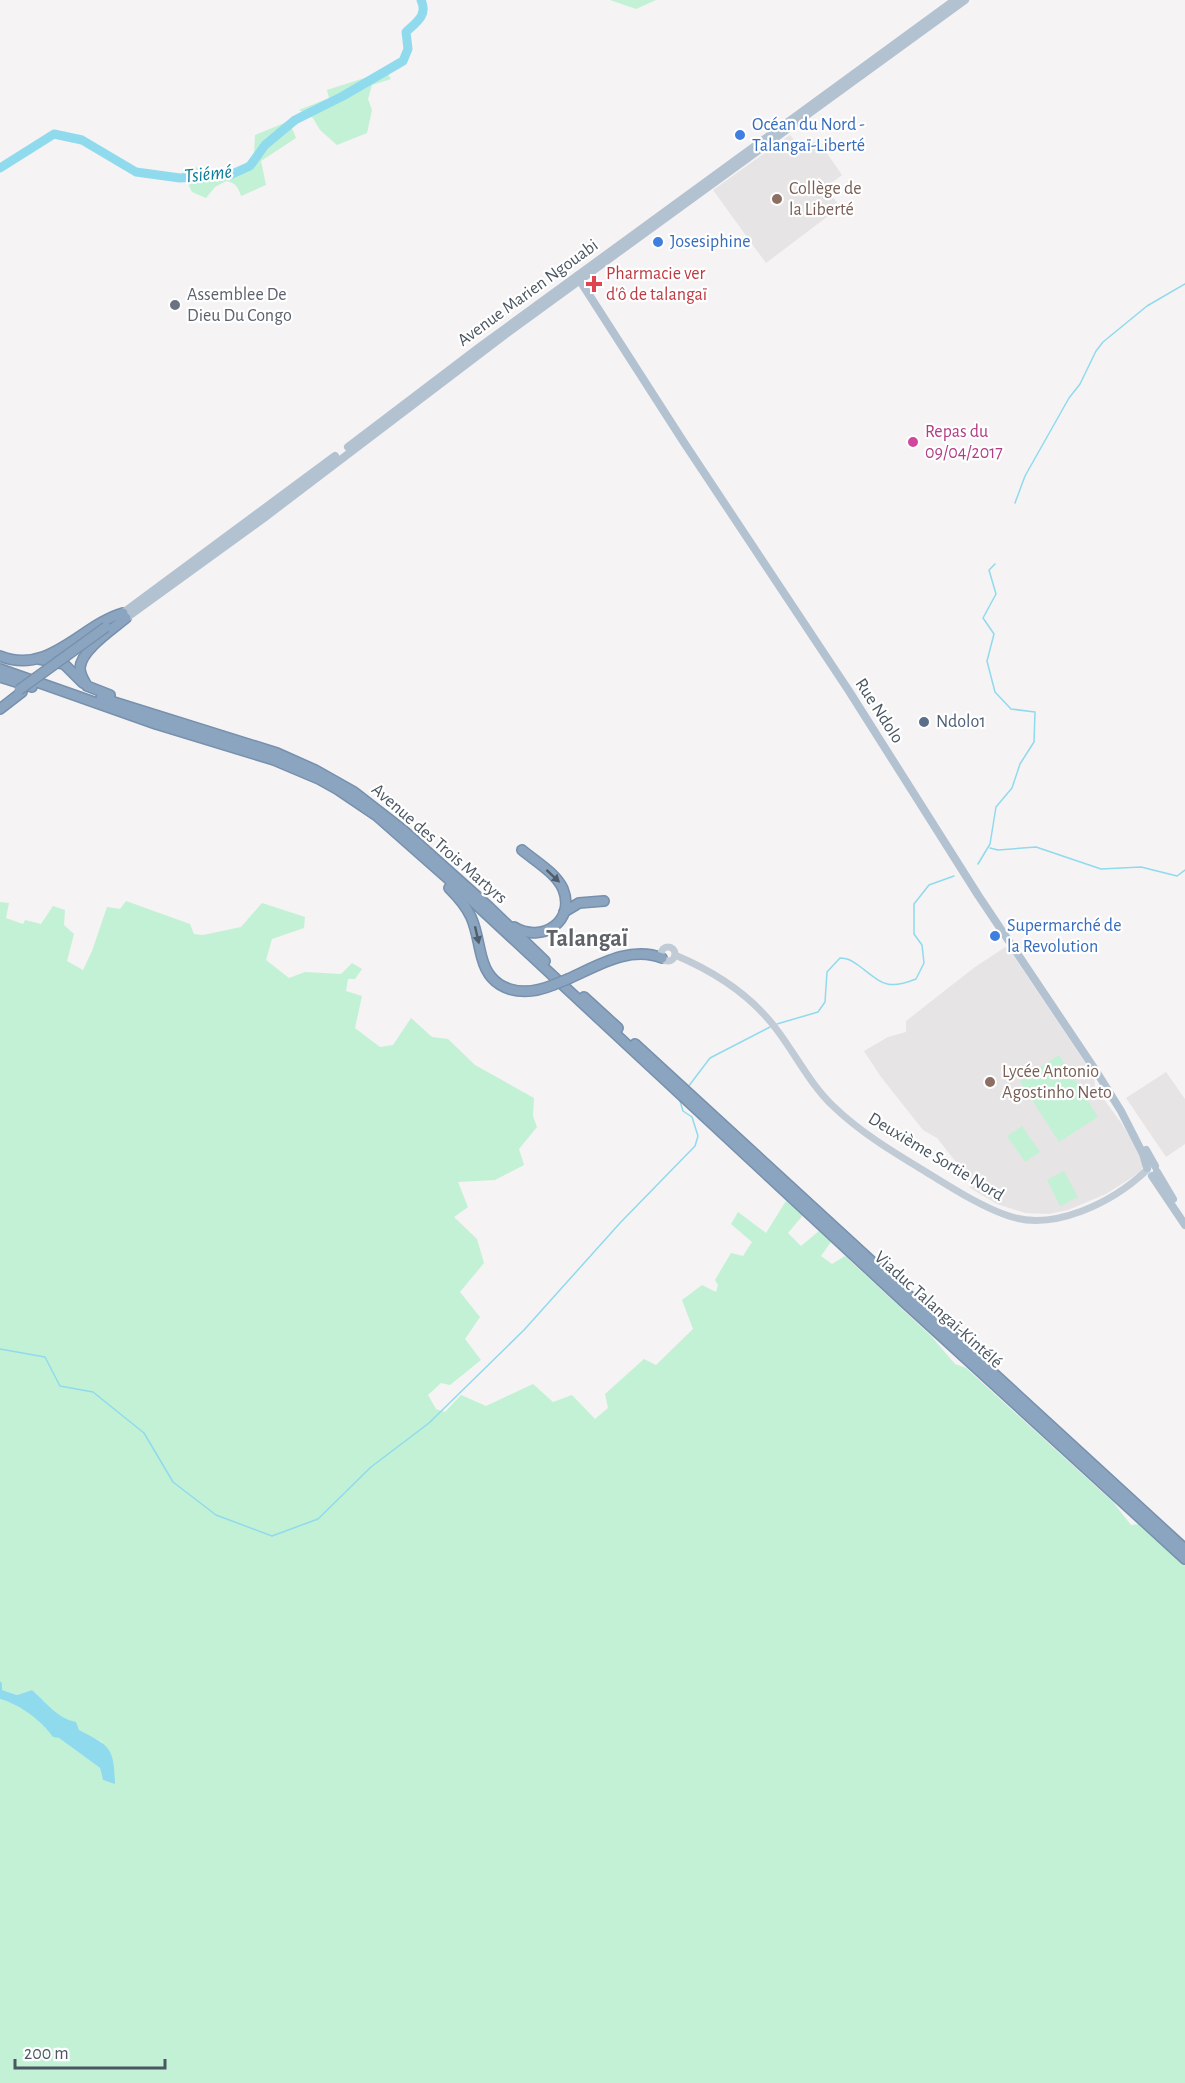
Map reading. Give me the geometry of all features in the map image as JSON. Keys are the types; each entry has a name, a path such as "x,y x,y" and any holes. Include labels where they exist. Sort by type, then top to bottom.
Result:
{"highway":[{"path":"0,707 124,615"},
{"path":"0,656 18,660 38,658 61,650 108,618 124,615"},
{"path":"87,686 80,672 84,656 124,615"},
{"path":"38,658 64,664 87,686 162,713 181,724"},
{"name":"Avenue des Trois Martyrs","path":"0,662 181,724 277,753 361,796 489,907 671,1082"},
{"name":"Avenue des Trois Martyrs","path":"0,669 156,724 274,760 338,789 376,816 453,883 671,1082"},
{"path":"0,677 102,708 116,709"},
{"path":"489,907 518,929 532,934 550,929 559,921 564,912 565,895 560,883 522,850"},
{"path":"419,855 467,908 474,924 485,967 493,979 506,988 519,992 533,992 625,955 645,953 662,958"},
{"path":"564,912 585,902 604,901"},
{"name":"Viaduc Talangaï-Kintélé","path":"671,1082 1185,1549"},
{"name":"Viaduc Talangaï-Kintélé","path":"671,1082 1185,1558"}],"main road":[{"name":"Avenue Marien Ngouabi","path":"579,278 955,0"},
{"path":"124,615 264,518 579,278 965,0"},
{"name":"Rue Ndolo","path":"579,278 682,441 849,691 978,895 1096,1071 1125,1119 1151,1171"},
{"path":"1151,1171 1185,1218"},
{"path":"1151,1171 1185,1225"}],"street":[{"path":"666,947 673,949 675,955 669,961 662,958 661,953 666,947"},
{"name":"Deuxième Sortie Nord","path":"675,955 695,963 736,990 770,1022 815,1086 832,1106 857,1128 934,1176 1006,1216 1036,1220 1062,1218 1094,1205 1151,1171"}],"shaded area":[{"name":"Collège de la Liberté","path":"790,135 803,151 817,139 842,175 826,187 840,207 766,263 713,190"},
{"name":"Lycée Antonio Agostinho Neto","path":"1007,946 1094,1076 1095,1087 1122,1124 1143,1159 1142,1171 1106,1194 1068,1210 1049,1214 1025,1213 997,1204 970,1188 968,1177 937,1138 923,1130 881,1077 864,1051 888,1037 906,1032 906,1021 975,967"},
{"path":"1166,1072 1185,1099 1185,1144 1166,1157 1126,1098"}],"green space":[{"path":"610,0 656,0 636,9"},
{"path":"386,71 391,79 372,85 368,99 372,110 367,133 337,145 320,130 313,118 299,110 329,98 327,90"},
{"path":"289,121 296,138 261,161 266,185 241,196 236,186 226,181 215,187 206,198 192,192 182,172 194,167 209,170 232,169 245,164 254,154 255,135"},
{"path":"126,901 190,924 194,934 203,935 241,927 262,903 305,917 304,928 272,939 266,960 289,978 305,972 341,974 352,963 362,969 355,979 348,979 346,991 362,996 355,1028 380,1047 393,1045 411,1018 432,1037 448,1039 475,1065 534,1098 533,1116 537,1127 519,1149 524,1165 495,1180 458,1182 468,1207 454,1217 477,1239 484,1263 460,1292 480,1317 465,1339 481,1360 450,1385 441,1383 428,1395 436,1409 445,1412 461,1395 486,1406 533,1384 553,1402 572,1395 595,1419 608,1408 605,1394 644,1359 656,1365 693,1329 682,1300 702,1285 716,1292 718,1285 715,1280 731,1253 743,1256 752,1242 731,1224 738,1212 766,1233 786,1201 803,1215 788,1233 801,1246 819,1231 831,1242 821,1256 832,1264 845,1256 931,1336 955,1364 966,1368 1113,1502 1131,1525 1140,1524 1185,1564 1185,2083 0,2083 0,1699 15,1704 29,1713 53,1736 100,1768 103,1780 115,1783 102,1742 78,1730 75,1722 57,1714 32,1690 17,1695 2,1690 0,1681 0,902 9,903 6,918 23,924 25,920 41,924 53,906 65,910 64,925 74,934 67,961 83,970 107,907 120,909"},
{"path":"1059,1055 1098,1117 1059,1142 1020,1081"},
{"path":"1022,1126 1040,1152 1025,1162 1007,1136"},
{"path":"1064,1171 1078,1197 1060,1206 1047,1180"}],"water":[{"path":"0,1681 2,1690 17,1695 32,1690 58,1714 76,1722 79,1730 104,1744 113,1762 115,1784 103,1780 100,1768 59,1738 53,1737 29,1714 0,1699"}],"waterway":[{"name":"Tsiémé","path":"0,168 54,134 82,140 136,172 180,178 230,175 250,166 265,145 295,120 343,96 403,61 408,49 406,32 422,14 421,0"},
{"path":"1015,503 1025,476 1069,398 1080,384 1096,351 1103,342 1147,306 1185,284"},
{"path":"978,864 990,844 996,807 1012,788 1020,764 1034,742 1035,712 1011,709 995,692 987,661 994,634 983,618 996,594 989,570 995,564"},
{"path":"990,848 998,850 1036,847 1101,869 1141,867 1177,876 1185,870"},
{"path":"777,1024 818,1012 825,1002 827,972 840,958 852,961 879,981 891,985 916,979 924,963 922,945 914,934 914,904 929,885 954,876"},
{"path":"688,1087 710,1058 770,1027"},
{"path":"0,1349 45,1357 60,1386 93,1392 144,1433 173,1482 216,1515 272,1536 318,1519 371,1467 429,1423 524,1330 620,1223 695,1146 698,1136 692,1117 683,1111 680,1101"}],"place":[{"name":"Océan du Nord - Talangaï-Liberté","path":"740,135"},
{"name":"Collège de la Liberté","path":"777,199"},
{"name":"Josesiphine","path":"658,242"},
{"name":"Pharmacie ver d'ô de talangaï","path":"594,284"},
{"name":"Assemblee De Dieu Du Congo","path":"175,305"},
{"name":"Repas du 09/04/2017","path":"913,442"},
{"name":"Ndolo1","path":"924,722"},
{"name":"Supermarché de la Revolution","path":"995,936"},
{"name":"Lycée Antonio Agostinho Neto","path":"990,1082"}],"district":[{"name":"Talangaï","path":"587,939"}]}
